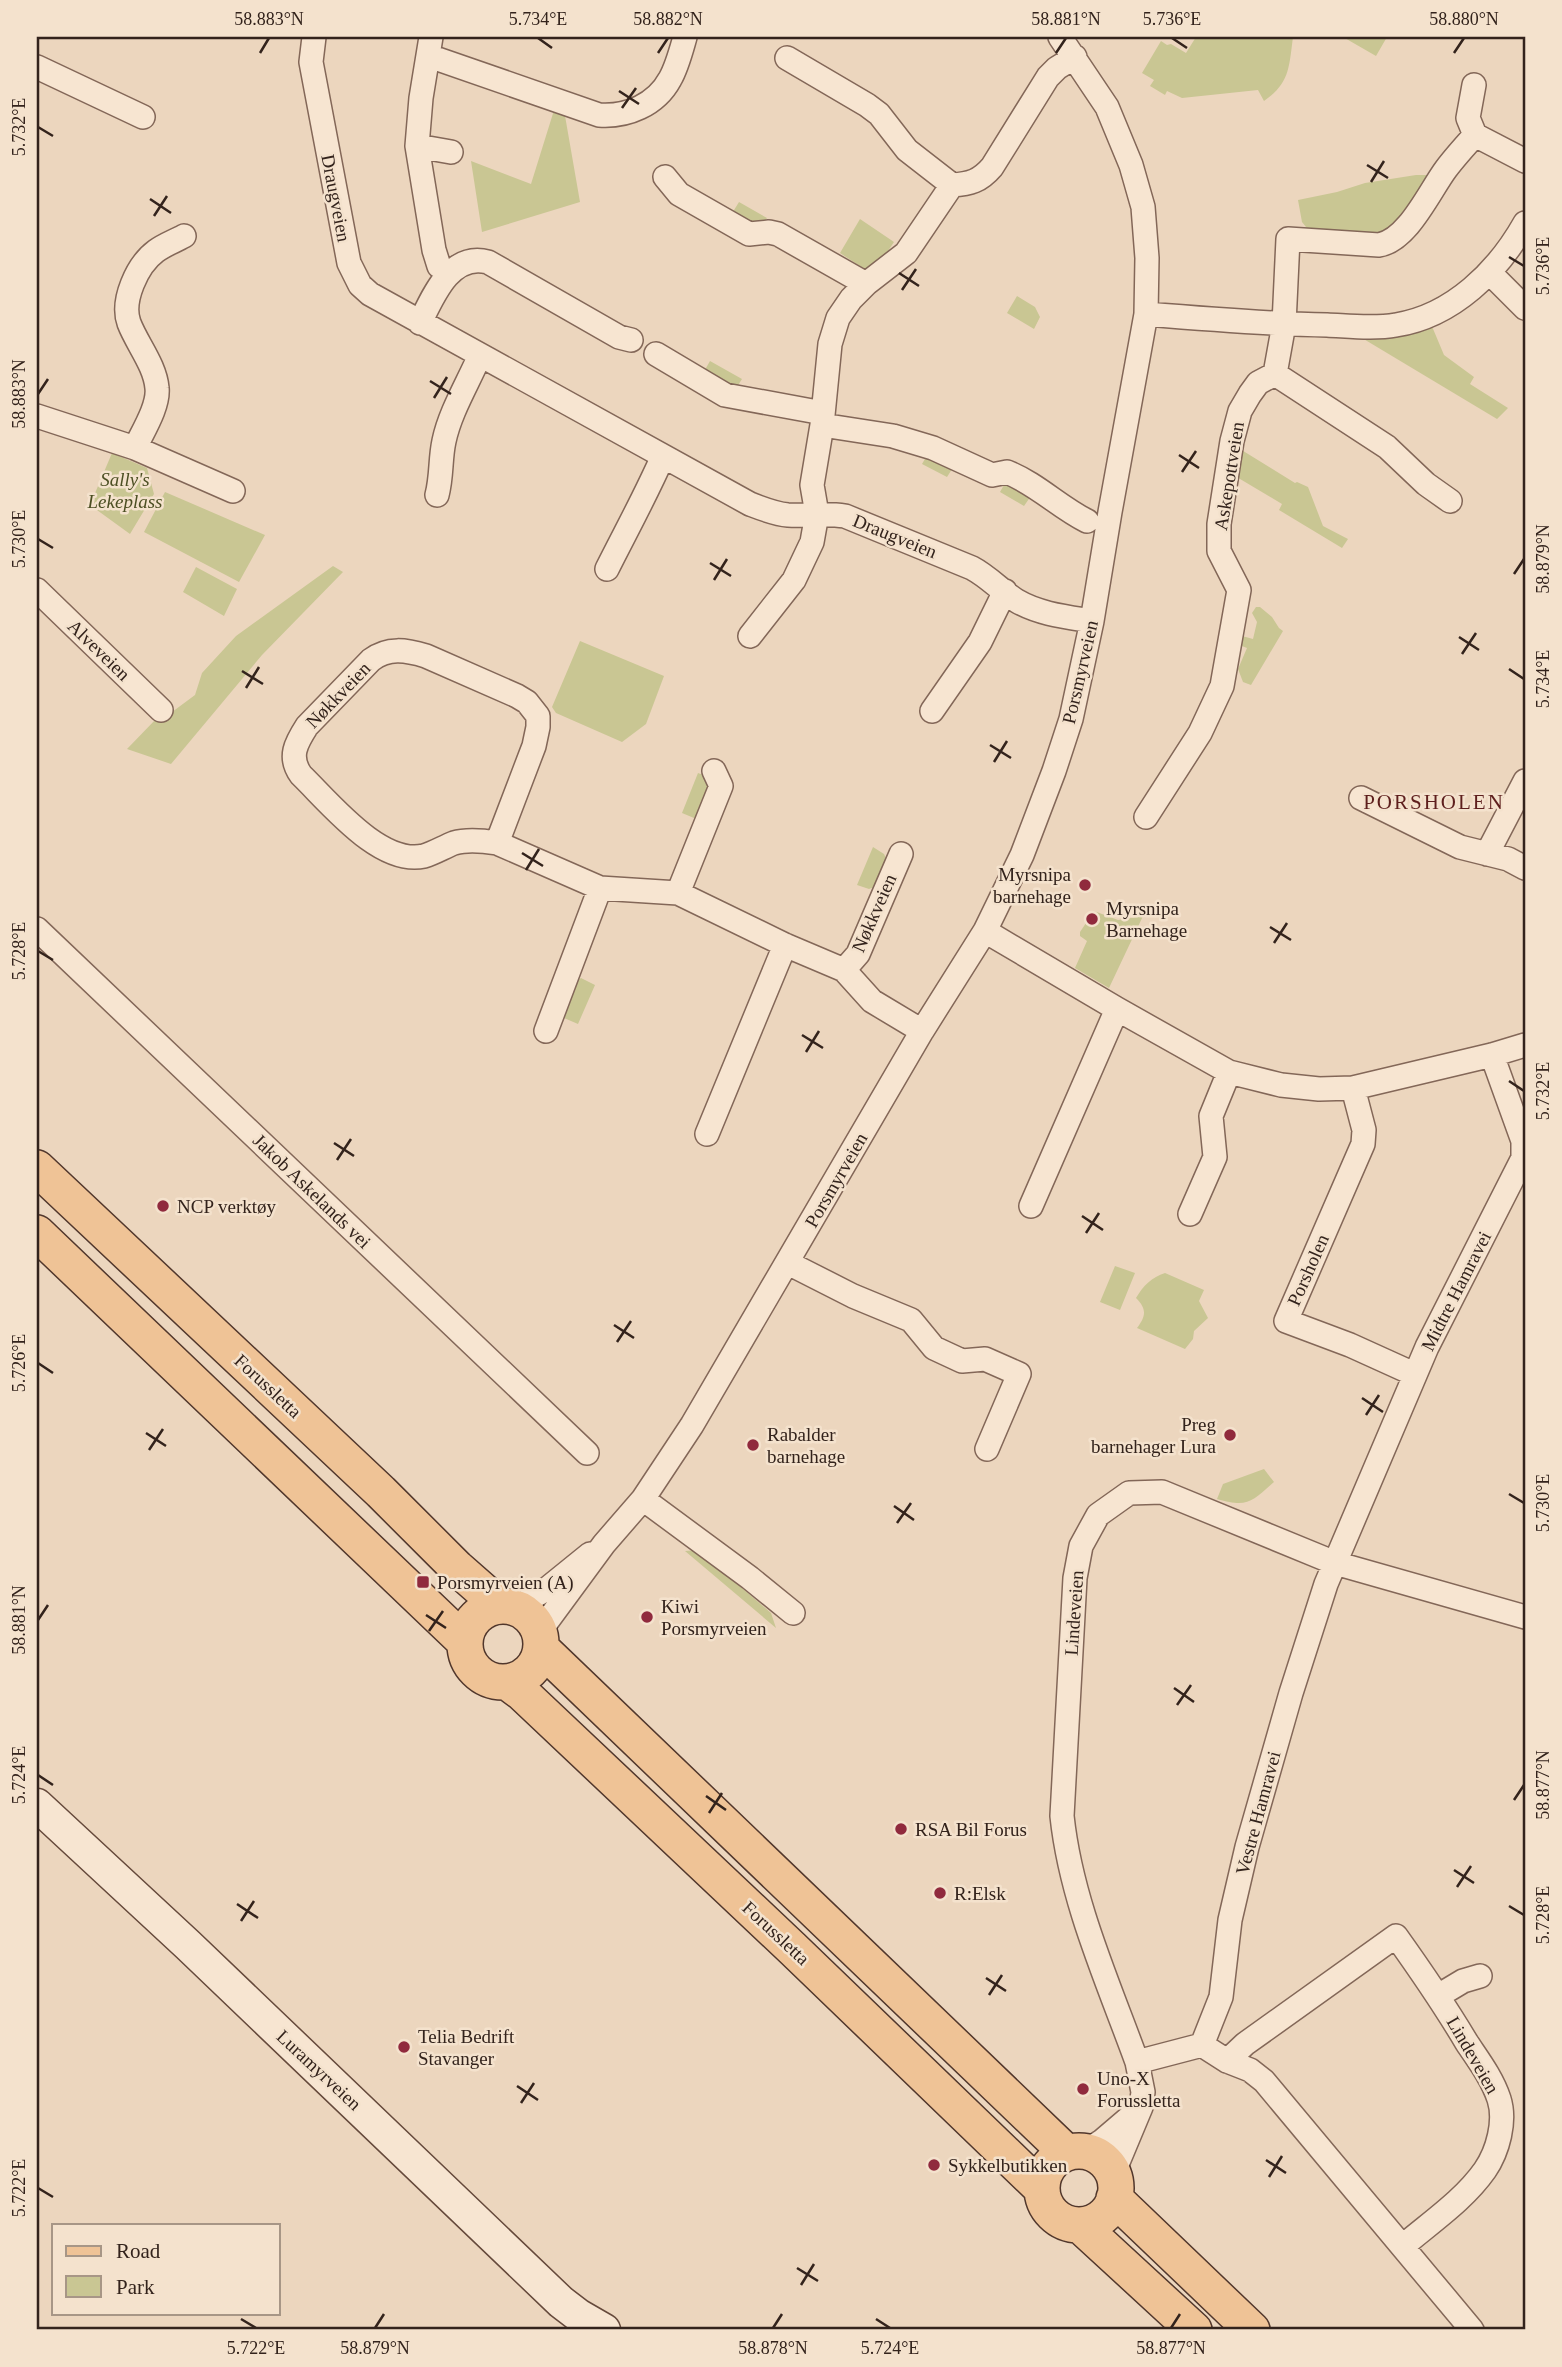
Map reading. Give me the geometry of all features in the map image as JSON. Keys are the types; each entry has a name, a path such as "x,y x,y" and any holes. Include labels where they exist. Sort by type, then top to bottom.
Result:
{"main road":[{"name":"Forussletta","path":"37,1168 381,1492 457,1568 524,1623 1075,2152 1097,2156 1107,2164 1114,2186 1252,2330"},
{"path":"37,1233 465,1642"},
{"path":"486,1609 524,1623 538,1660 531,1670 508,1682 491,1680 477,1672 468,1659 465,1642 475,1617 486,1609"},
{"name":"Forussletta","path":"508,1682 792,1948 1041,2188 1047,2208 1057,2219 1081,2226 1194,2330"},
{"path":"1041,2188 1047,2168 1075,2152"},
{"path":"1081,2226 1092,2223 1110,2209 1114,2186"}],"street":[{"name":"Draugveien","path":"314,37 311,62 341,223 353,275 370,294 750,503 770,512 787,515 845,516 986,575 1017,601 1041,611 1092,621"},
{"path":"439,266 417,146 421,98 430,46 588,112 615,116 646,104 663,89 674,71 685,37"},
{"name":"Porsmyrveien","path":"524,1623 565,1600 604,1544 643,1499 692,1425 922,1031 985,931 1021,855 1054,771 1070,719 1092,621 1146,314 1147,258 1143,206 1131,165 1107,107 1060,37"},
{"path":"787,58 879,114 907,150 952,185 968,184 982,179 1048,77 1075,57"},
{"path":"37,67 143,117"},
{"path":"1474,85 1468,118 1475,135 1525,161"},
{"path":"1450,501 1426,484 1387,447 1275,374 1284,324 1287,239 1388,244 1404,230 1447,167 1475,135"},
{"path":"417,146 451,152"},
{"path":"665,177 680,194 749,234 778,234 866,284"},
{"path":"750,636 794,580 812,542 817,514 812,485 830,344 838,318 866,284 906,253 952,185"},
{"path":"1146,314 1284,324 1395,326 1436,311 1462,297 1490,273 1525,223"},
{"path":"135,448 158,391 128,321 127,303 148,259 156,250 184,236"},
{"path":"420,323 431,299 453,269 478,259 488,262 618,337 631,340"},
{"path":"1490,273 1525,308"},
{"path":"656,354 725,395 920,444 992,475 1007,472 1087,521"},
{"path":"437,495 442,476 444,441 480,355"},
{"name":"Askepottveien","path":"1146,817 1200,733 1222,687 1239,590 1219,551 1219,524 1229,460 1240,411 1258,383 1275,374"},
{"path":"37,416 135,448 233,491"},
{"path":"607,569 663,456"},
{"name":"Alveveien","path":"37,590 162,710"},
{"path":"932,711 980,642 1005,591"},
{"name":"Nøkkveien","path":"498,843 534,746 538,727 538,716 534,708 517,696 426,656 412,652 380,653 370,660 307,726 299,738 293,758 301,775 354,827 399,856 424,856 457,842 498,843 600,888 678,893 785,945 844,970 872,1001 922,1031"},
{"path":"678,893 721,786 714,771"},
{"path":"1487,854 1525,781"},
{"path":"1361,798 1460,847 1508,859 1525,868"},
{"name":"Nøkkveien","path":"844,970 858,954 901,854"},
{"path":"546,1031 600,888"},
{"name":"Jakob Askelands vei","path":"37,929 587,1454"},
{"path":"985,931 1229,1072 1281,1085 1319,1089 1353,1088 1525,1045"},
{"path":"707,1134 785,945"},
{"path":"1031,1206 1117,1009"},
{"name":"Midtre Hamravei","path":"1331,1573 1414,1374 1524,1150 1492,1055"},
{"path":"1190,1214 1214,1157 1211,1116 1229,1072"},
{"name":"Porsholen","path":"1353,1088 1364,1130 1363,1144 1286,1321 1350,1345 1414,1374"},
{"path":"788,1263 853,1296 911,1320 934,1348 962,1361 985,1359 1019,1374 987,1449"},
{"name":"Lindeveien","path":"1141,2107 1143,2092 1137,2062 1073,1885 1062,1816 1075,1578 1081,1546 1098,1515 1129,1493 1162,1492 1331,1573 1525,1617"},
{"path":"643,1499 793,1613"},
{"name":"Porsmyrveien","path":"524,1623 548,1588 570,1568 604,1544"},
{"name":"Vestre Hamravei","path":"1202,2045 1221,1997 1230,1920 1247,1847 1291,1693 1331,1573"},
{"name":"Luramyrveien","path":"37,1805 188,1945 561,2302 604,2330"},
{"name":"Lindeveien","path":"1227,2062 1256,2037 1396,1936 1490,2078 1500,2101 1501,2130 1493,2155 1478,2179 1454,2204 1403,2246"},
{"name":"Lindeveien","path":"1438,1996 1463,1980 1480,1976"},
{"path":"1137,2062 1202,2045 1227,2062 1250,2070 1264,2081 1472,2330"},
{"path":"1075,2152 1102,2141 1141,2107"},
{"path":"1114,2186 1141,2107"}],"green space":[{"path":"1196,37 1293,37 1284,81 1264,101 1258,90 1182,98 1167,91 1165,95 1150,86 1154,80 1142,73 1161,41 1186,53"},
{"path":"1343,37 1387,37 1376,56"},
{"path":"555,107 564,110 580,202 482,232 471,161 531,184"},
{"path":"1428,175 1407,217 1377,239 1310,232 1302,222 1298,200 1365,183"},
{"path":"739,202 767,218 761,227 731,215"},
{"path":"860,219 894,242 882,260 866,270 840,253"},
{"path":"1017,296 1035,307 1040,317 1034,329 1007,313"},
{"path":"1431,324 1444,355 1474,377 1470,384 1508,408 1497,419 1362,338"},
{"path":"710,361 742,379 735,390 702,375"},
{"path":"1240,449 1295,483 1308,487 1323,526 1348,539 1342,548 1279,510 1282,504 1235,476"},
{"path":"929,452 954,466 947,477 922,464"},
{"name":"Sally's Lekeplass","path":"112,453 147,468 154,494 130,534 90,505"},
{"path":"1008,478 1033,493 1024,506 1000,492"},
{"path":"165,492 265,535 239,582 144,532"},
{"path":"333,566 343,572 262,655 171,764 127,749 156,719 164,718 195,695 202,673 236,636"},
{"path":"196,567 237,589 224,616 183,592"},
{"path":"1256,607 1260,607 1272,617 1283,631 1251,685 1243,682 1238,669 1247,648 1234,643 1235,634 1253,639 1257,622 1252,613"},
{"path":"580,641 664,676 646,724 622,742 556,713 552,707"},
{"path":"698,773 711,778 705,813 694,818 682,813"},
{"path":"873,847 884,854 889,865 880,885 869,889 857,885"},
{"path":"1094,911 1118,920 1143,916 1109,988 1075,968 1087,941 1080,936 1080,932"},
{"path":"581,978 595,985 578,1024 564,1018 564,1006 569,990"},
{"path":"1115,1266 1135,1273 1120,1310 1100,1302"},
{"path":"1165,1273 1204,1290 1199,1301 1208,1318 1194,1331 1193,1339 1185,1349 1137,1328 1144,1313 1136,1298 1148,1282"},
{"path":"1264,1469 1274,1482 1254,1499 1236,1503 1217,1499 1223,1484"},
{"path":"698,1550 771,1613 776,1628 685,1551"}],"place":[{"name":"Myrsnipa barnehage","path":"1085,885"},
{"name":"Myrsnipa Barnehage","path":"1092,919"},
{"name":"NCP verktøy","path":"163,1206"},
{"name":"Preg barnehager Lura","path":"1230,1435"},
{"name":"Rabalder barnehage","path":"753,1445"},
{"name":"Porsmyrveien (A)","path":"423,1582"},
{"name":"Kiwi Porsmyrveien","path":"647,1617"},
{"name":"RSA Bil Forus","path":"901,1829"},
{"name":"R:Elsk","path":"940,1893"},
{"name":"Telia Bedrift Stavanger","path":"404,2047"},
{"name":"Uno-X Forussletta","path":"1083,2089"},
{"name":"Sykkelbutikken","path":"934,2165"}],"district":[{"name":"PORSHOLEN","path":"1434,802"}]}
